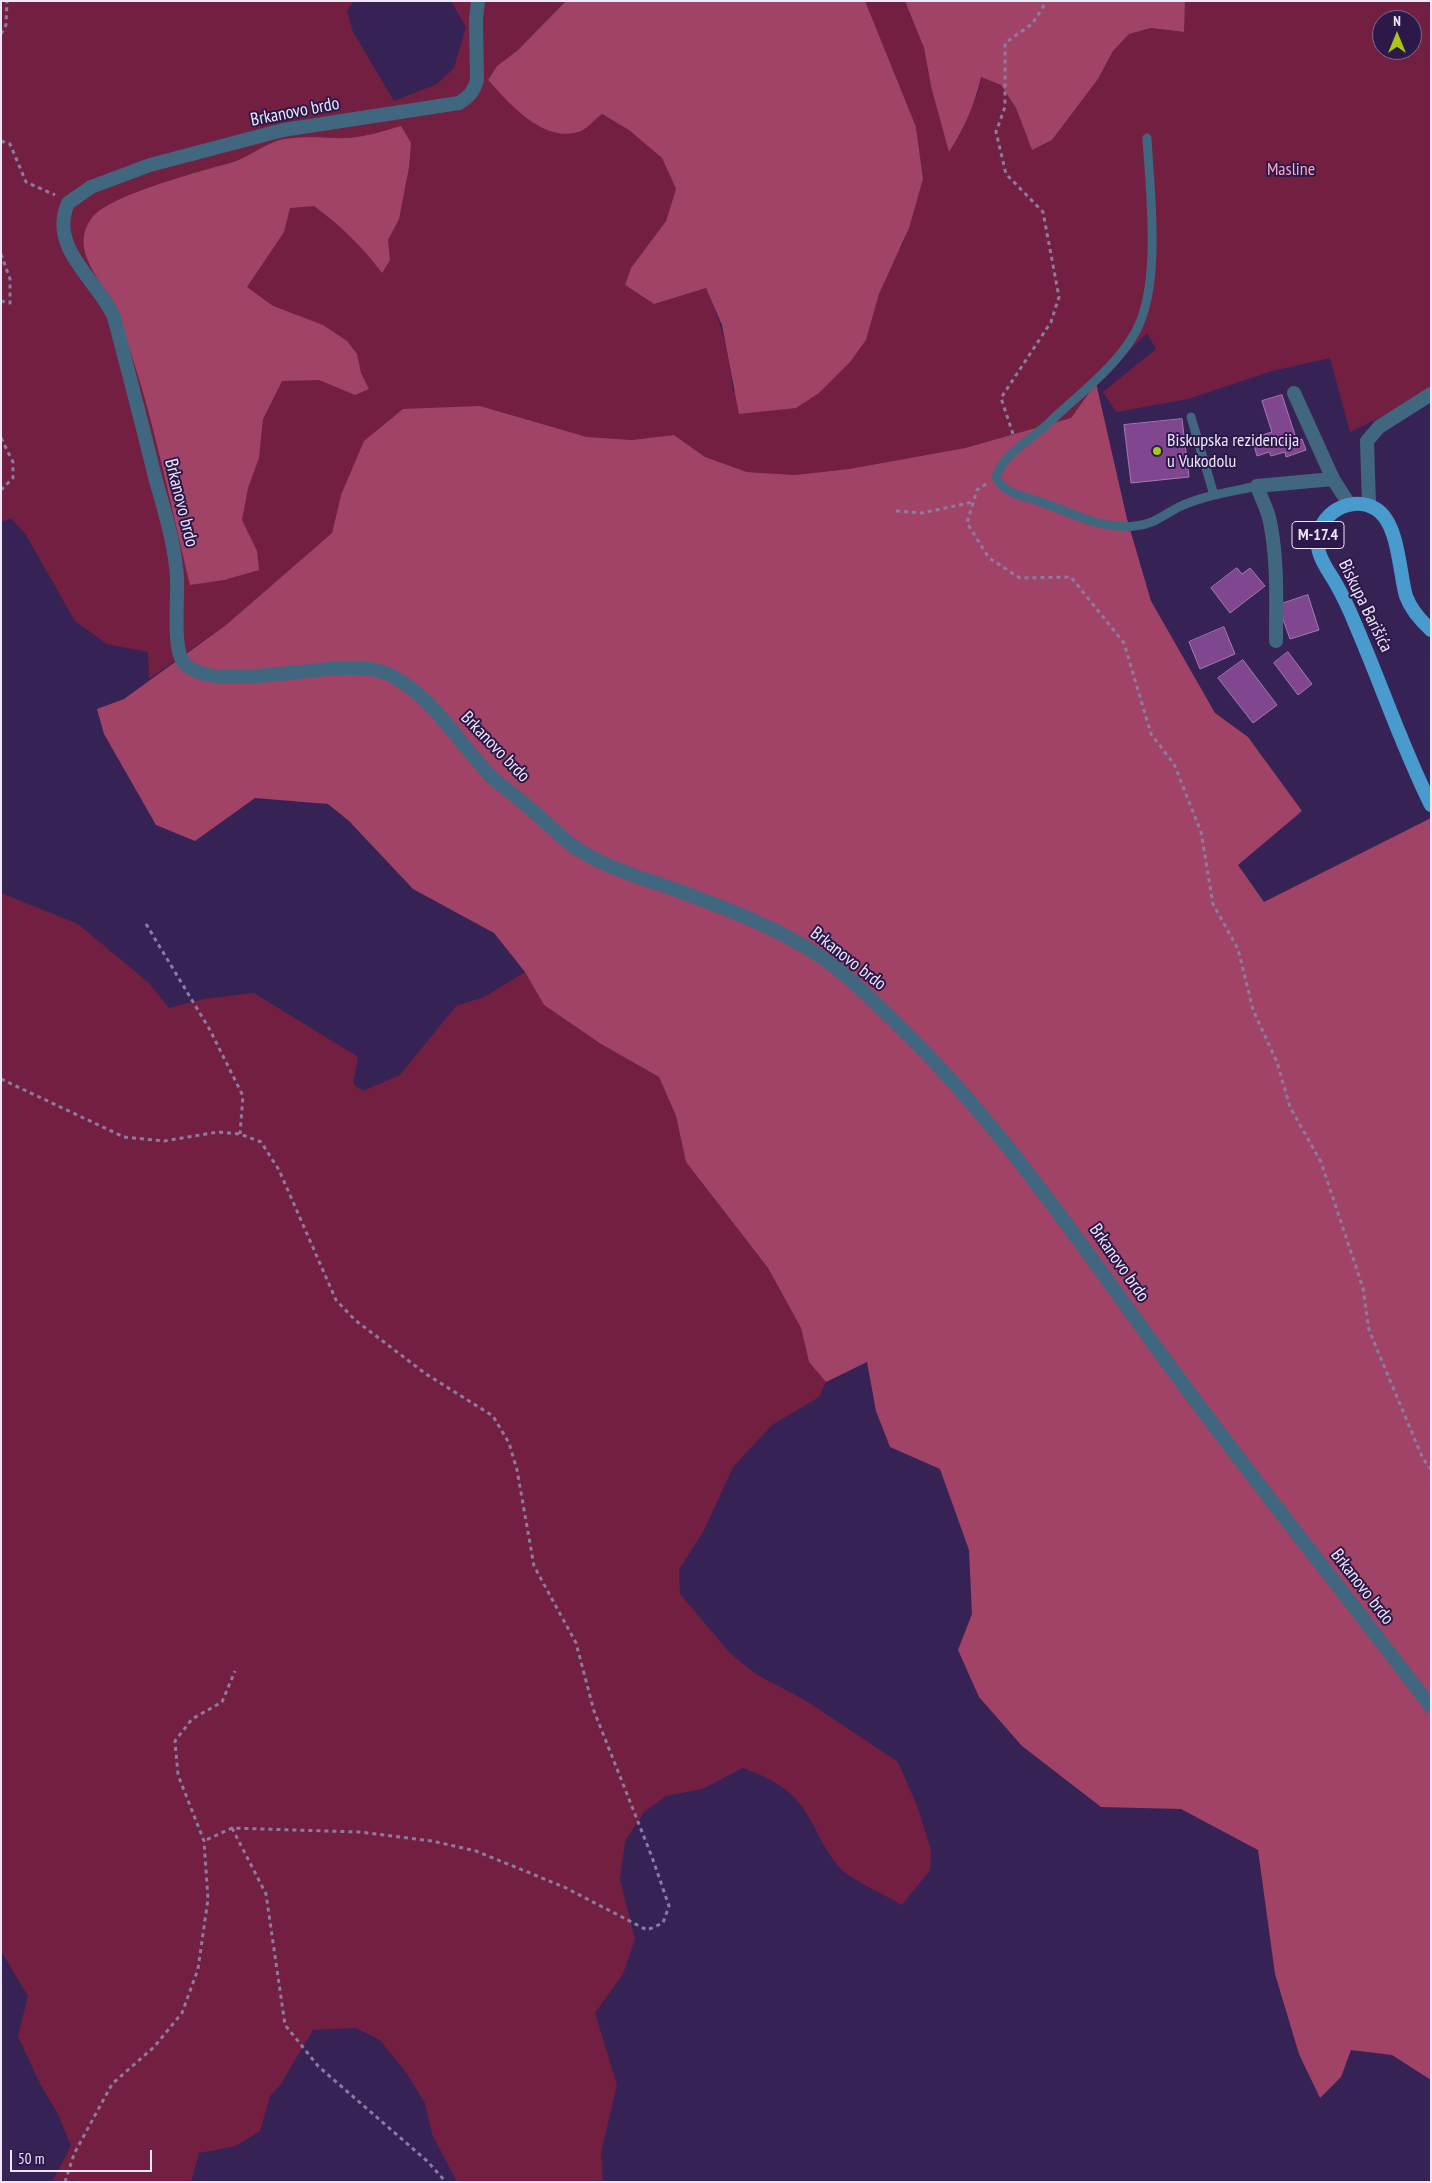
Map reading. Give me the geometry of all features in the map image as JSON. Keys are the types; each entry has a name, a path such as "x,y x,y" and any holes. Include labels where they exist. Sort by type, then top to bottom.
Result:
{"main road":[{"name":"M-17.4","path":"1349,504 1369,505"},
{"name":"Biskupa Barišića","path":"1349,504 1336,510 1325,519 1319,530 1319,551 1346,604 1431,806"},
{"path":"1369,505 1378,510 1391,528 1407,598 1413,610 1431,630"}],"street":[{"name":"Brkanovo brdo","path":"478,1 476,19 477,80 468,98 459,103 313,125 264,135 150,165 92,187 68,204 62,224 69,251 80,269 107,302 114,317 172,541 176,564 178,648 182,659 189,667 199,673 230,678 335,667 362,668 384,673 416,694 495,780 574,846 622,872 728,910 788,937 819,956 851,980 937,1064 1013,1151 1049,1197 1163,1357 1431,1707"},
{"path":"1294,393 1333,478 1349,504"},
{"path":"1369,505 1367,441 1378,427 1431,394"},
{"path":"1276,641 1276,566 1273,539 1270,520 1257,486 1333,478"}],"lane":[{"path":"1147,138 1151,257 1148,300 1143,317 1119,356 1046,426 1004,460 996,477 1006,490 1086,520 1112,526 1135,526 1156,522 1177,508 1214,495 1257,486"},
{"path":"1190,417 1214,495"}],"path":[{"path":"1,34 6,25 7,1"},
{"path":"1018,449 1001,398 1051,322 1059,297 1043,212 1006,174 996,132 1005,107 1005,43 1032,24 1046,1"},
{"path":"1,141 10,144 26,182 50,191 68,204"},
{"path":"1,254 10,280 10,303 1,301"},
{"path":"1,438 13,462 13,478 1,490"},
{"path":"996,477 977,490 967,523 989,558 1020,578 1070,577 1124,643 1151,734 1174,764 1201,832 1213,904 1238,949 1253,1010 1277,1062 1290,1106 1320,1162 1363,1288 1369,1330 1423,1459 1431,1469"},
{"path":"896,511 922,512 974,501"},
{"path":"146,924 210,1030 243,1096 240,1134"},
{"path":"1,1079 124,1137 164,1142 218,1132 240,1134 261,1142 279,1170 336,1300 355,1320 426,1374 493,1416 510,1443 517,1470 534,1566 576,1643 594,1711 652,1857 669,1906 663,1923 647,1930 564,1887 476,1851 432,1841 360,1832 232,1828 204,1841"},
{"path":"65,2182 74,2154 112,2084 154,2047 182,2013 198,1969 208,1899 204,1841 178,1774 176,1742 192,1719 222,1702 235,1671"},
{"path":"232,1828 266,1894 285,2025 318,2066 427,2161 446,2182"}],"green space":[{"name":"Masline","path":"1,1 354,1 347,11 353,32 394,101 437,84 454,68 466,27 451,1 566,1 518,50 497,66 488,80 532,122 601,114 630,130 662,158 676,189 666,221 631,268 625,285 654,304 706,287 724,338 733,392 866,340 879,294 889,268 903,243 923,179 916,128 865,1 905,1 924,48 931,86 959,137 978,93 981,77 1001,85 1016,108 1032,150 1052,140 1098,79 1113,51 1129,34 1151,28 1183,32 1185,1 1431,1 1431,393 1350,432 1330,358 1272,371 1188,399 1116,412 1103,392 1156,349 1147,333 1096,383 1071,418 965,448 849,469 795,475 747,472 705,457 674,435 632,440 587,437 480,406 341,495 332,533 226,625 149,679 148,652 107,644 75,621 26,535 11,518 1,522"},
{"path":"1,893 78,924 149,983 169,1008 204,999 254,993 358,1057 353,1084 363,1091 400,1075 456,1006 484,997 525,972 544,1005 601,1044 659,1077 676,1116 686,1162 768,1268 801,1328 809,1362 826,1382 819,1397 772,1425 733,1467 704,1530 679,1570 680,1594 730,1653 756,1674 808,1702 898,1762 917,1806 931,1850 930,1870 902,1905 842,1870 825,1848 803,1808 791,1794 768,1779 743,1768 702,1789 666,1796 644,1812 625,1841 620,1880 635,1939 623,1974 595,2013 617,2085 601,2152 603,2182 457,2182 432,2134 425,2103 405,2071 380,2040 356,2028 313,2030 280,2085 270,2096 260,2131 236,2146 199,2153 191,2182 52,2182 71,2146 58,2114 40,2084 18,2036 28,1996 1,1951"}],"shaded area":[{"path":"566,1 865,1 916,127 923,179 909,228 879,294 866,340 850,362 819,393 796,408 739,414 722,325 706,288 654,304 625,285 631,268 666,221 676,189 662,158 629,130 602,114 581,131 567,134 541,127 517,110 488,80 497,66 518,50"},
{"path":"905,1 1185,1 1184,32 1151,28 1129,34 1113,51 1098,79 1052,140 1032,150 1016,108 1001,85 981,77 976,97 968,116 949,152 931,86 924,48"},
{"path":"401,126 411,143 409,167 399,219 388,240 390,260 382,273 351,237 314,206 290,208 284,232 247,287 273,306 323,325 347,341 357,354 361,373 369,389 355,395 319,380 282,381 263,419 259,458 248,488 242,520 257,551 259,570 224,580 190,585 158,447 139,378 116,311 86,255 85,231 91,219 100,210 134,193 236,161 274,142 302,137 350,138 370,135"},
{"path":"1096,383 1127,519 1151,601 1215,713 1248,737 1302,811 1238,865 1264,902 1431,818 1431,2080 1392,2055 1351,2050 1341,2077 1320,2098 1299,2054 1275,1974 1258,1850 1181,1809 1101,1807 1022,1746 979,1697 958,1650 972,1614 969,1550 940,1469 890,1447 876,1411 867,1362 826,1382 809,1362 801,1328 768,1268 686,1162 676,1116 659,1077 601,1044 544,1005 525,972 494,933 413,889 349,821 328,804 255,798 195,841 156,825 104,734 97,709 124,699 226,625 332,533 341,495 364,441 403,409 480,406 587,437 632,440 674,435 705,457 747,472 795,475 849,469 965,448 1071,418"}],"building":[{"path":"1282,395 1297,441 1302,439 1306,450 1286,457 1285,452 1271,456 1269,452 1257,456 1252,438 1272,432 1262,401"},
{"name":"Biskupska rezidencija u Vukodolu","path":"1182,419 1189,477 1131,483 1124,425"},
{"path":"1237,568 1242,574 1250,568 1265,586 1230,613 1211,588"},
{"path":"1308,595 1319,630 1290,639 1278,605"},
{"path":"1224,627 1235,654 1200,669 1189,642"},
{"path":"1288,652 1312,684 1298,695 1274,663"},
{"path":"1243,660 1277,705 1253,723 1218,678"}],"place":[{"name":"Biskupska rezidencija u Vukodolu","path":"1157,451"}]}
